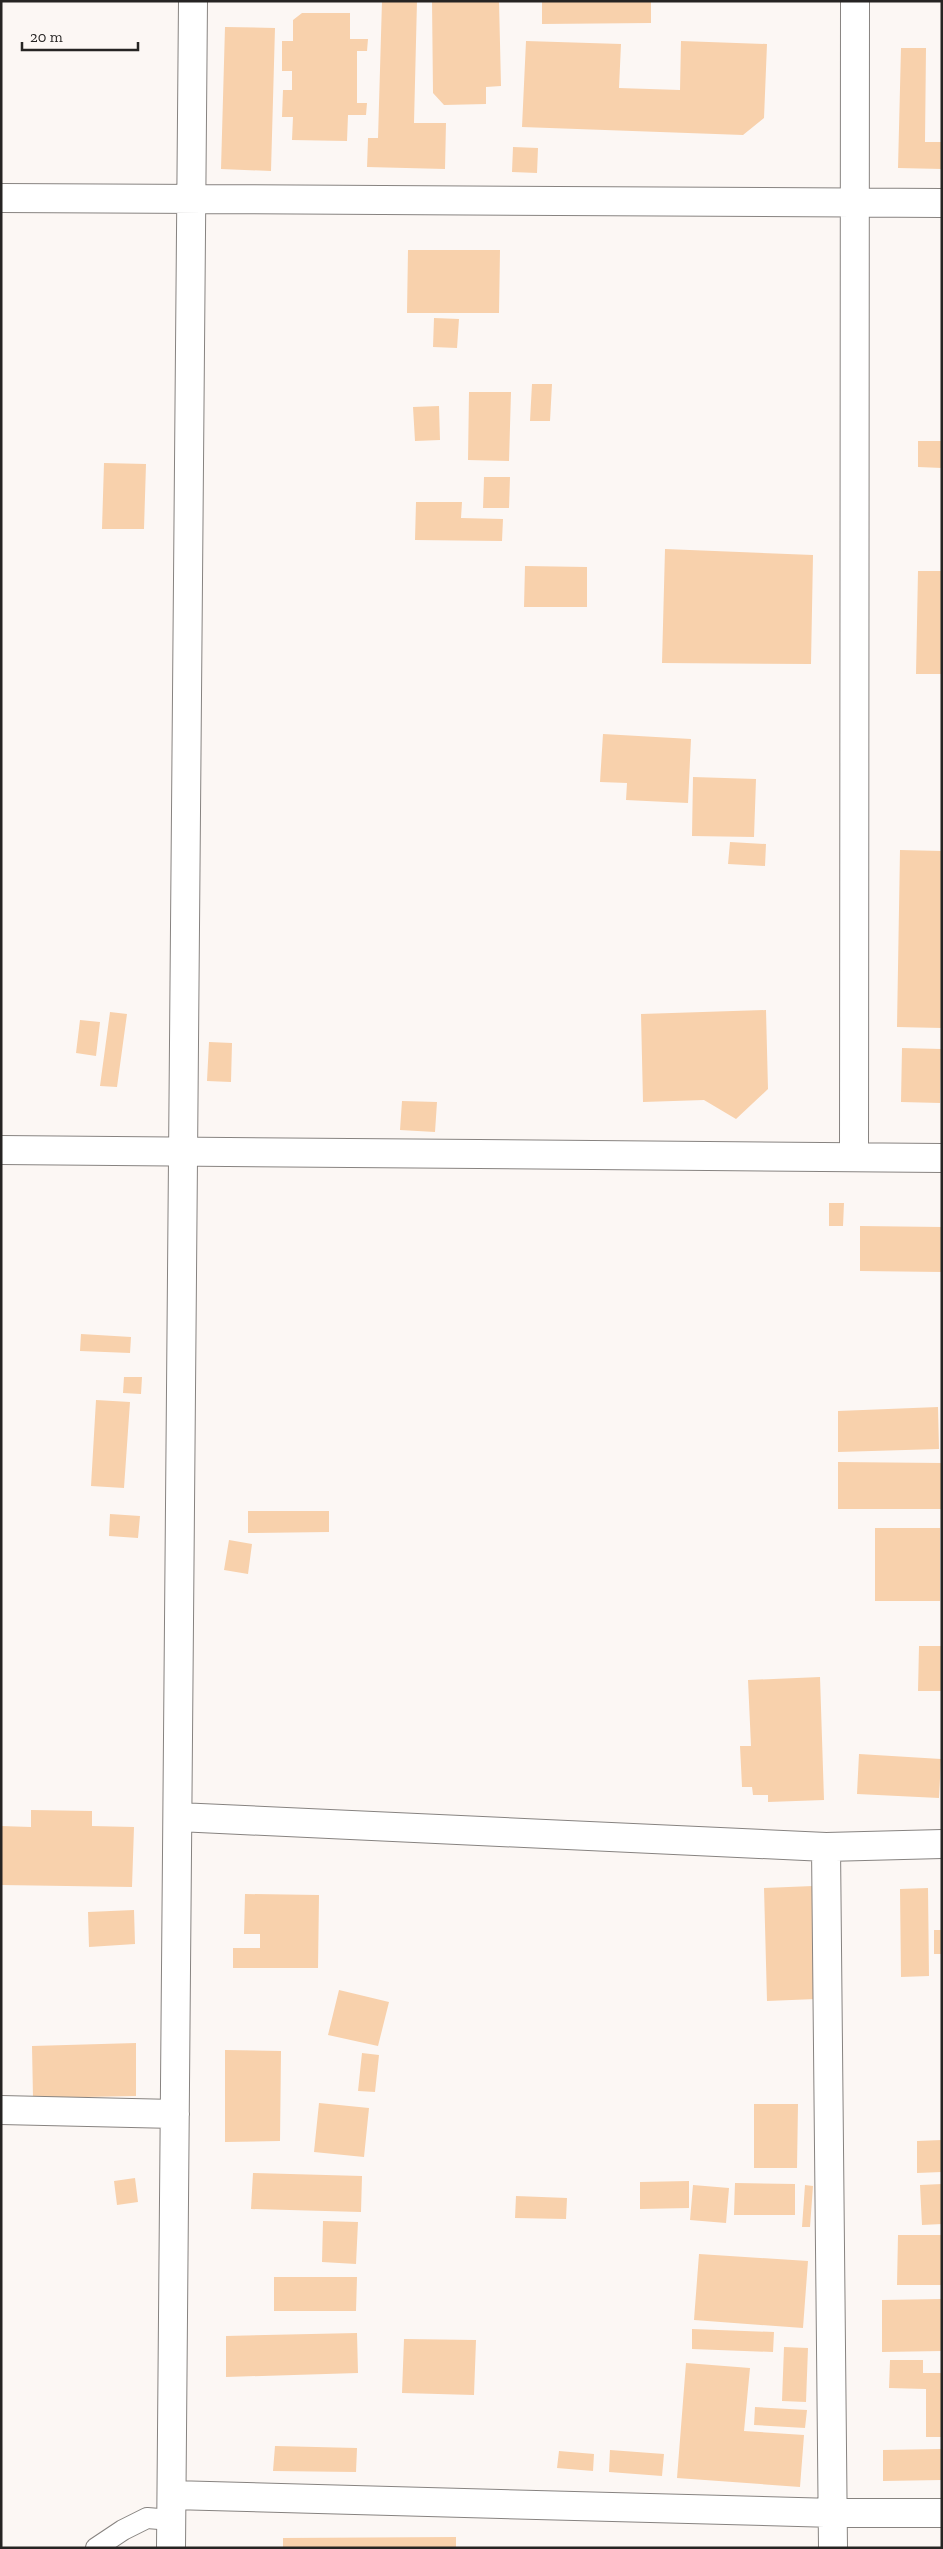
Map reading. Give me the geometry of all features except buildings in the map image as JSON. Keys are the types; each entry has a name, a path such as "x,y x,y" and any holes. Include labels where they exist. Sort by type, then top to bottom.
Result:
{"street":[{"path":"171,2548 193,1"},
{"path":"854,1 854,1156"},
{"path":"1,198 942,204"},
{"path":"1,1150 942,1158"},
{"path":"178,1817 826,1847 942,1844"},
{"path":"826,1847 833,2548"},
{"path":"1,2110 175,2114"},
{"path":"172,2508 942,2513"}],"lane":[{"path":"96,2548 123,2530 172,2508"}]}
